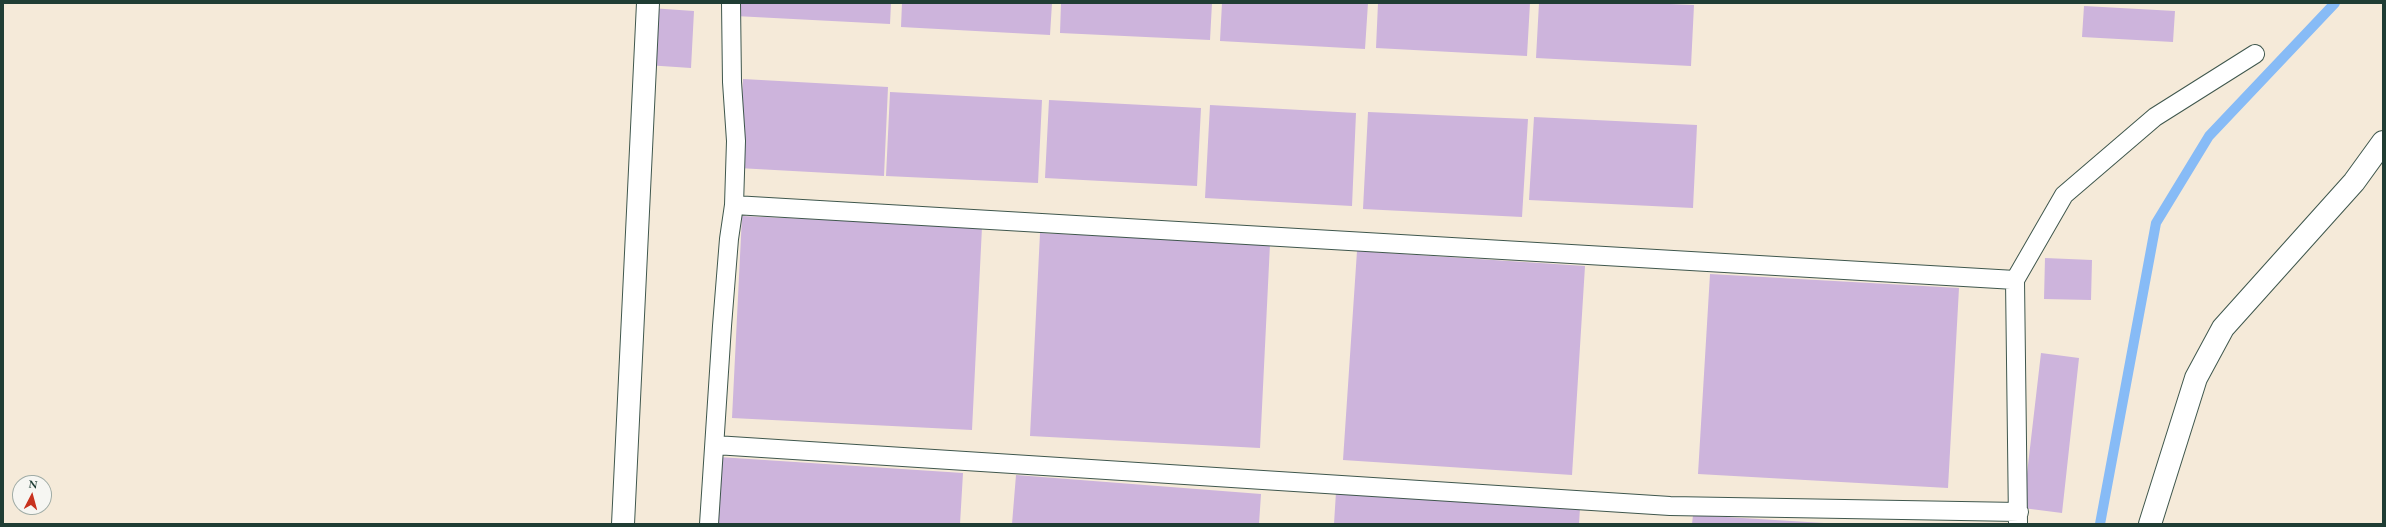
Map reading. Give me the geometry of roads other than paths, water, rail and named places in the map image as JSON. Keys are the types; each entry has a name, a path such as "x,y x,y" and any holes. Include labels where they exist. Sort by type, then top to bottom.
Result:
{"street":[{"path":"623,524 648,3"},
{"path":"2150,524 2196,378 2223,328 2354,182 2383,142"}],"lane":[{"path":"709,524 722,326 729,238 734,205 736,141 732,82 731,3"},
{"path":"715,445 1670,506 2018,518 2015,280 2064,195 2155,117 2255,54"},
{"path":"734,205 2015,280"}],"waterway":[{"path":"2100,524 2156,223 2209,136 2335,3"}]}
